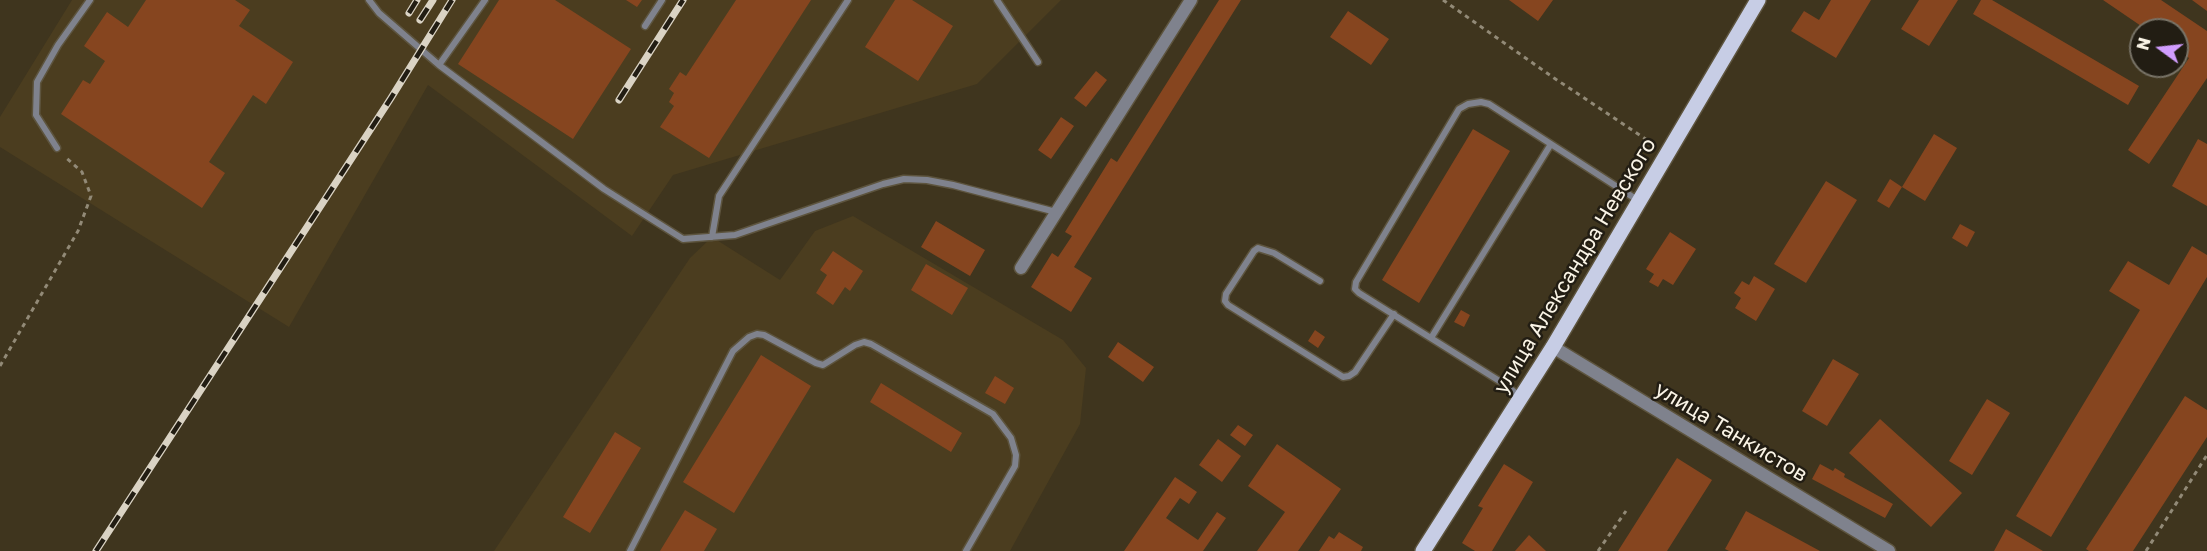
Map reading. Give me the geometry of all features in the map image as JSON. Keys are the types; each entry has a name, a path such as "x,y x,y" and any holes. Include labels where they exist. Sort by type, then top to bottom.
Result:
{"main road":[{"name":"улица Александра Невского","path":"1423,551 1553,347 1758,0"}],"street":[{"path":"1021,268 1191,0"},
{"name":"улица Танкистов","path":"1553,347 1889,551"}],"lane":[{"path":"57,148 36,116 37,82 58,45 90,0"},
{"path":"369,0 379,13 439,65 604,189 683,239 735,235 883,184 904,179 927,180 952,185 1056,212"},
{"path":"439,65 485,0"},
{"path":"645,26 662,0"},
{"path":"712,237 718,196 848,0"},
{"path":"997,0 1038,62"},
{"path":"1521,397 1355,289 1356,282 1459,109 1468,104 1490,104 1639,201"},
{"path":"1431,338 1551,144"},
{"path":"1320,280 1274,253 1258,248 1226,294 1225,301 1343,376 1349,376 1354,372 1394,314"},
{"path":"630,551 733,351 749,337 757,334 764,335 823,365 855,345 864,342 871,344 993,414 1011,438 1016,454 1015,466 966,551"}],"path":[{"path":"1443,0 1667,154"},
{"path":"0,366 78,231 91,196 82,172 57,148"},
{"path":"2146,551 2207,455"},
{"path":"1598,551 1626,511"}],"shaded area":[{"path":"72,0 1061,0 977,84 673,175 632,236 428,85 289,327 0,147 0,117"},
{"path":"853,216 1063,340 1086,368 1080,424 1010,551 494,551 690,258 712,237 780,280 815,231"}],"building":[{"path":"146,0 235,0 250,10 239,26 293,62 266,104 253,95 209,162 225,173 202,208 61,114 83,80 90,84 105,61 84,46 107,12 128,27"},
{"path":"499,0 555,0 631,49 573,139 458,64"},
{"path":"626,0 642,0 637,7"},
{"path":"736,0 811,0 709,158 660,127 674,106 669,102 674,93 669,89 680,72 686,76"},
{"path":"895,0 912,0 953,26 918,81 865,47"},
{"path":"1219,0 1241,0 1074,267 1092,278 1071,312 1031,287 1052,253 1058,257 1072,236 1065,232 1111,158 1117,162"},
{"path":"1509,0 1553,0 1538,21"},
{"path":"1831,0 1871,0 1836,58 1791,31 1804,11 1819,20"},
{"path":"1919,0 1958,0 1929,46 1901,29"},
{"path":"1981,0 1992,0 2139,86 2128,105 1973,14"},
{"path":"2103,0 2161,0 2188,18 2129,18"},
{"path":"2192,0 2207,0 2207,11"},
{"path":"1348,11 1389,39 1371,65 1330,37"},
{"path":"2189,19 2207,31 2207,78 2149,164 2128,150 2176,78 2189,78"},
{"path":"1096,71 1107,80 1086,107 1074,98"},
{"path":"1061,117 1074,126 1051,159 1038,150"},
{"path":"1473,129 1510,151 1419,303 1382,280"},
{"path":"1934,134 1957,148 1925,201 1902,187"},
{"path":"2198,139 2207,144 2207,206 2172,186"},
{"path":"1890,179 1902,187 1889,208 1877,201"},
{"path":"1826,181 1857,200 1806,283 1774,264"},
{"path":"936,221 985,250 970,276 921,247"},
{"path":"1960,224 1975,232 1967,247 1952,238"},
{"path":"1670,232 1696,249 1673,285 1663,279 1658,287 1649,282 1654,274 1646,269"},
{"path":"2192,246 2207,255 2207,277 2051,537 2016,516 2140,310 2109,291 2128,261 2169,285"},
{"path":"833,251 863,271 850,291 845,287 833,305 816,293 827,275 820,270"},
{"path":"926,264 968,288 952,315 911,290"},
{"path":"1754,276 1775,289 1756,321 1735,308 1741,298 1734,293 1742,281 1749,285"},
{"path":"1461,310 1470,315 1464,327 1454,322"},
{"path":"1315,330 1325,337 1318,348 1308,341"},
{"path":"1118,342 1154,367 1143,382 1108,357"},
{"path":"761,355 811,386 734,513 683,482"},
{"path":"1833,359 1859,374 1827,426 1802,411"},
{"path":"995,376 1014,388 1005,404 985,393"},
{"path":"881,383 962,433 951,452 870,402"},
{"path":"2185,396 2207,410 2207,437 2133,551 2089,551 2086,549"},
{"path":"1987,399 2010,413 1972,475 1949,461"},
{"path":"1880,419 1962,493 1931,527 1849,453"},
{"path":"1238,425 1253,435 1245,446 1230,435"},
{"path":"615,432 641,448 590,533 563,517"},
{"path":"1218,439 1241,456 1222,482 1199,465"},
{"path":"1277,444 1341,489 1298,551 1257,551 1285,512 1248,486"},
{"path":"1677,458 1712,480 1667,551 1618,551"},
{"path":"1504,464 1533,482 1492,551 1475,551 1462,543 1483,508 1478,506"},
{"path":"1820,464 1833,471 1835,468 1845,474 1844,477 1893,504 1885,518 1812,479"},
{"path":"1175,477 1197,492 1189,504 1180,498 1166,518 1198,540 1217,512 1226,518 1203,551 1124,551"},
{"path":"685,510 717,529 704,551 660,551"},
{"path":"1746,511 1820,551 1729,551 1725,549"},
{"path":"2006,529 2043,551 1994,551"},
{"path":"1339,532 1363,547 1361,551 1319,551 1329,536 1334,539"},
{"path":"1529,535 1546,551 1515,551"}],"railway":[{"path":"409,13 417,0"},
{"path":"420,20 433,0"},
{"path":"96,551 391,98 452,0"},
{"path":"619,100 683,0"}]}
